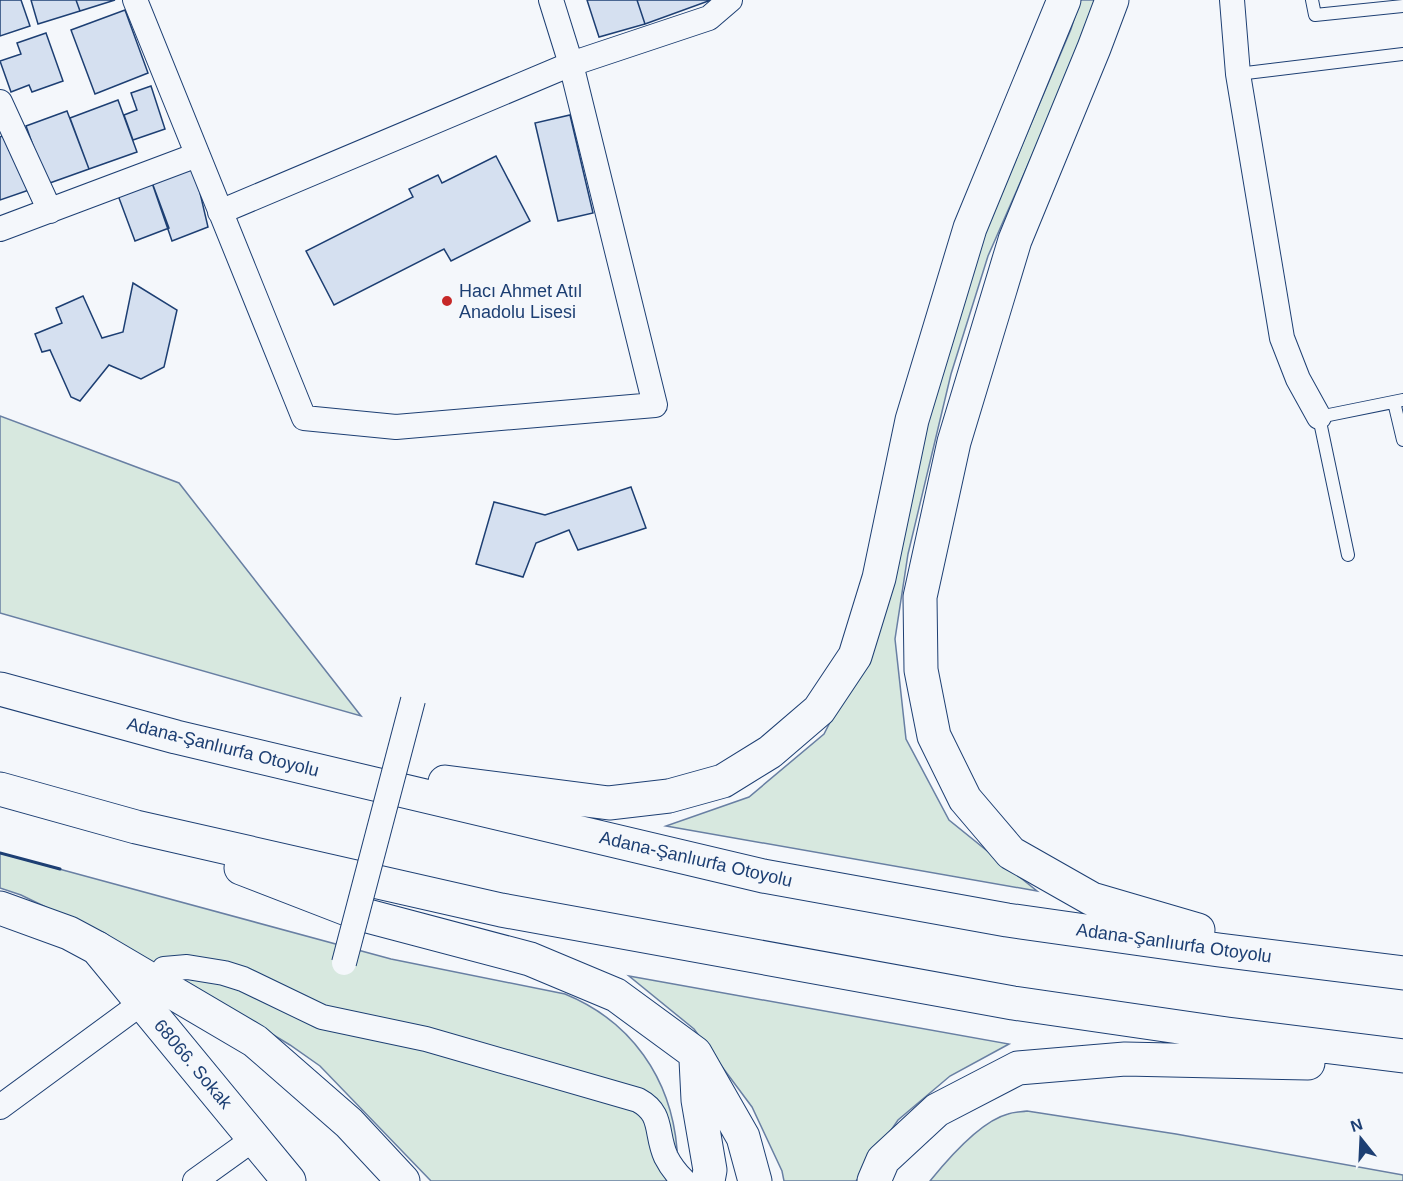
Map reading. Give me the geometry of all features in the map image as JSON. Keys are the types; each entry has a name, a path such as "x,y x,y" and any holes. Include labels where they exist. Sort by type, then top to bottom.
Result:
{"main road":[{"path":"176,737 400,777 609,803 669,796 723,781 770,752 819,710 855,656 879,578 912,420 970,228 1064,0"},
{"path":"1112,0 1015,240 954,442 920,597 921,670 934,736 965,799 1011,853 1092,900 1218,935 1403,972"},
{"name":"Adana-Şanlıurfa Otoyolu","path":"0,689 176,737 764,876 1007,920 1219,950 1403,972"},
{"path":"0,789 136,827 501,910 1013,1003 1227,1034 1403,1056"},
{"path":"136,827 360,914 530,959 616,994 695,1053 743,1137 755,1181"},
{"path":"0,908 69,933 255,1041 349,1123 403,1181"},
{"name":"68066. Sokak","path":"97,948 289,1181"},
{"path":"695,1053 698,1100 710,1170 695,1180"},
{"path":"874,1181 883,1160 937,1110 1018,1068 1125,1059 1403,1065"}],"street":[{"path":"135,0 304,418 396,428 655,405 571,64 551,0"},
{"path":"220,212 571,64 709,18 730,0"},
{"path":"1232,0 1238,74 1282,338 1298,378 1319,417"},
{"path":"0,102 50,211"},
{"path":"0,229 197,155"},
{"path":"344,963 413,700"},
{"path":"164,969 187,967 224,973 243,979 322,1017 426,1039 638,1100 650,1106 655,1114 659,1137 666,1157 695,1180"},
{"path":"0,1107 143,1002"},
{"path":"195,1181 255,1138"}],"lane":[{"path":"1312,0 1315,15 1403,6"},
{"path":"1238,74 1403,54"},
{"path":"1348,555 1319,417 1398,401 1403,440"}],"shaded area":[{"path":"1080,0 1096,0 1088,28 988,256 951,374 908,554 895,639 906,739 949,820 1037,891 666,826 749,797 824,734 875,634 940,365 976,254 1071,29"},
{"path":"0,416 179,483 361,716 0,613"},
{"path":"0,853 391,959 565,994 589,1005 628,1036 644,1055 656,1076 673,1123 677,1153 675,1181 431,1181 320,1066 290,1045 177,976 56,912 21,895 0,888"},
{"path":"629,976 1009,1044 950,1076 898,1120 856,1181 784,1181 782,1171 752,1107 694,1029"},
{"path":"1027,1111 1176,1134 1403,1175 1403,1181 930,1181 955,1152 987,1124 1008,1114"}],"building":[{"path":"0,0 21,0 30,26 0,36"},
{"path":"31,0 76,0 80,11 38,24"},
{"path":"76,0 115,0 80,11"},
{"path":"587,0 637,0 645,24 599,37"},
{"path":"637,0 711,0 645,24"},
{"path":"125,10 148,73 95,94 71,30"},
{"path":"46,33 63,81 32,92 29,85 11,92 0,61 21,54 17,43"},
{"path":"151,86 165,129 133,140 124,115 137,110 131,93"},
{"path":"118,100 137,152 89,169 70,118"},
{"path":"67,111 89,169 47,184 26,126"},
{"path":"570,115 593,213 558,221 535,123"},
{"path":"8,133 29,190 0,200 0,137"},
{"path":"496,156 530,221 451,261 444,249 334,305 306,251 413,197 409,189 438,175 442,183"},
{"path":"193,163 208,227 172,241 150,177"},
{"path":"150,177 169,228 135,241 116,190"},
{"path":"133,283 177,310 164,367 141,379 109,365 80,401 71,397 50,350 42,352 35,334 62,323 56,308 83,296 102,338 123,332"},
{"path":"631,487 646,528 578,550 569,530 536,543 523,577 476,564 494,502 545,515"}],"wall":[{"path":"0,853 60,869"}],"place":[{"name":"Hacı Ahmet Atıl Anadolu Lisesi","path":"447,301"}]}
